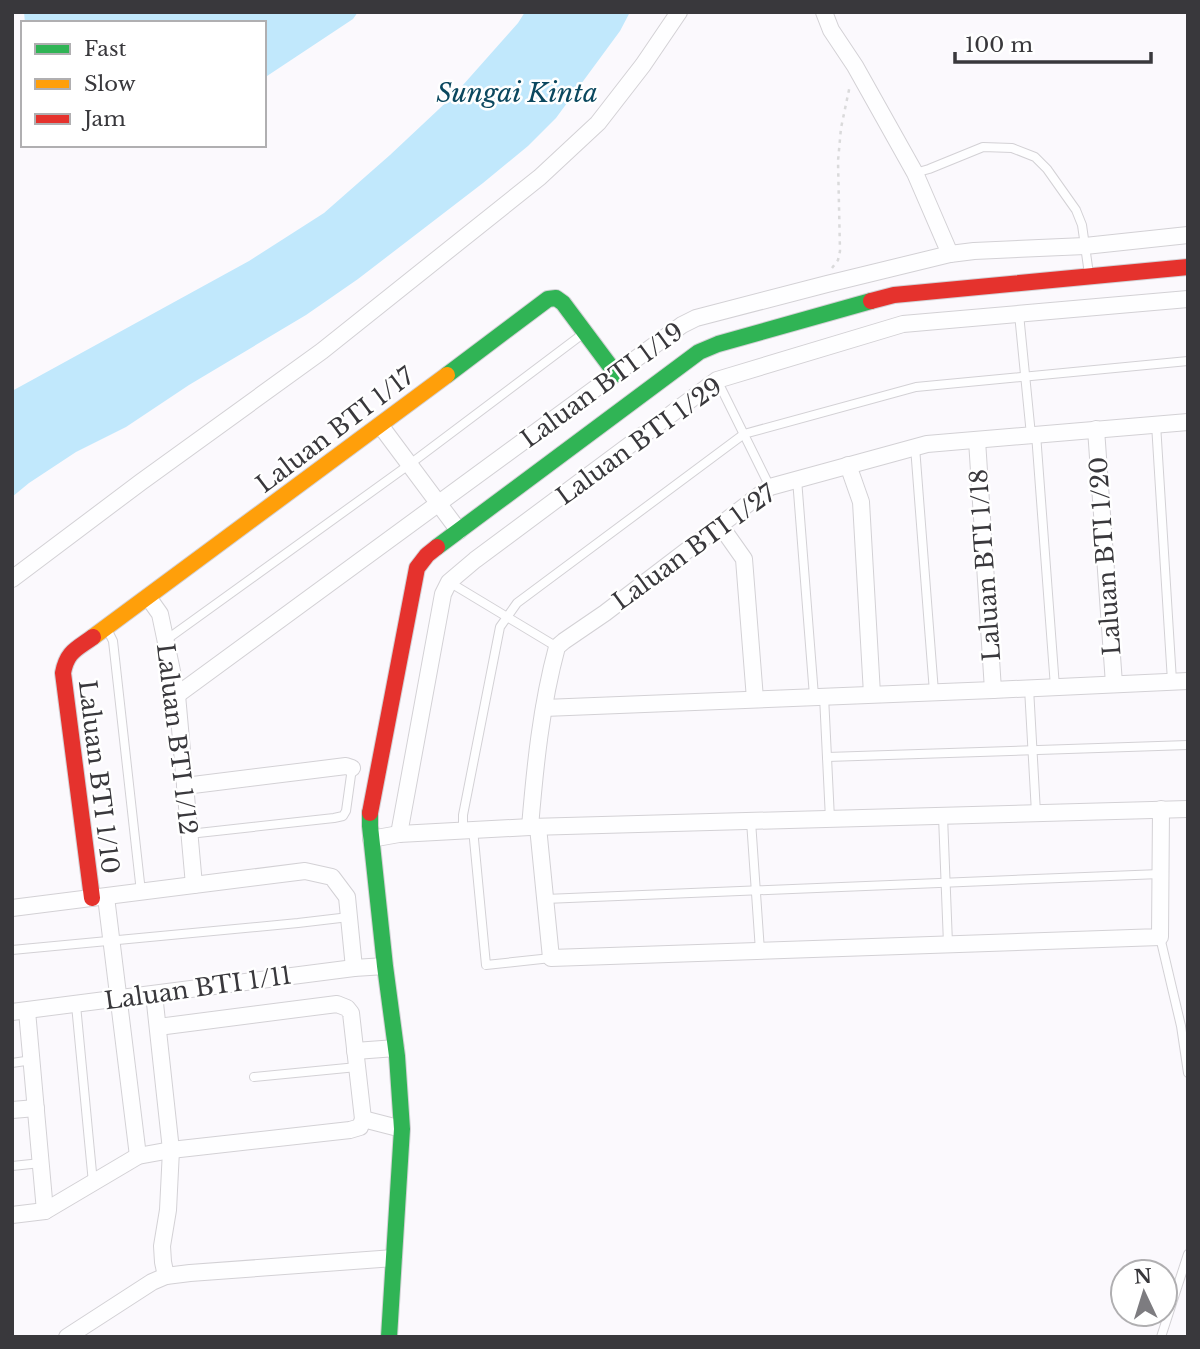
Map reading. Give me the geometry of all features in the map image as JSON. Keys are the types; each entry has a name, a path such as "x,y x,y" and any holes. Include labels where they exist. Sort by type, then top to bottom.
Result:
{"street":[{"path":"12,579 322,351 540,177 598,122 643,65 679,12"},
{"path":"824,12 831,30 860,74 915,173 950,254"},
{"name":"Laluan BTI 1/19","path":"177,695 682,325 696,318 950,254 1085,246 1188,235"},
{"path":"389,1337 402,1129 396,1048 371,839 370,807 418,568 428,555 459,531 699,352 718,344 894,295 1188,267"},
{"name":"Laluan BTI 1/17","path":"65,661 71,653 548,299 563,303 617,374"},
{"name":"Laluan BTI 1/29","path":"449,582 717,380 903,324 1188,299"},
{"name":"Laluan BTI 1/27","path":"556,647 605,613 770,487 927,444 1188,422"},
{"path":"380,425 459,531"},
{"name":"Laluan BTI 1/20","path":"1096,429 1114,684"},
{"name":"Laluan BTI 1/18","path":"977,440 993,690"},
{"path":"848,466 861,502 872,694"},
{"path":"720,525 744,559 755,699"},
{"path":"400,834 443,594 449,582"},
{"name":"Laluan BTI 1/12","path":"148,597 160,614 177,695 194,885"},
{"path":"556,647 534,778 534,827 551,958 1160,937 1161,809"},
{"name":"Laluan BTI 1/10","path":"65,661 63,673 99,897"},
{"path":"544,708 1180,681"},
{"path":"185,786 346,766 352,768"},
{"path":"371,839 400,834 534,827 1188,808"},
{"path":"12,908 305,872 332,877 347,897 354,968"},
{"path":"99,897 112,941 138,1156"},
{"name":"Laluan BTI 1/11","path":"20,1012 385,966"},
{"path":"154,993 171,1150 168,1210 162,1246 166,1276"},
{"path":"12,1215 45,1211 138,1156 350,1130 359,1127 363,1119 351,1013 346,1007 337,1004 158,1027"},
{"path":"20,1012 32,1060 45,1211"},
{"path":"356,1059 396,1048"},
{"path":"12,1110 36,1108"},
{"path":"363,1119 402,1129"},
{"path":"67,1337 152,1282 166,1276 394,1258"}],"lane":[{"path":"915,173 983,147 1012,148 1035,157 1047,169 1083,225 1090,276"},
{"path":"1019,314 1034,434 1055,687"},
{"path":"166,639 410,464 585,333"},
{"path":"551,958 486,965 468,830 463,816 500,627 517,603 744,434 916,387 1188,361"},
{"path":"717,380 770,487"},
{"path":"1156,424 1180,681"},
{"path":"915,447 934,692"},
{"path":"797,479 827,757 830,819"},
{"path":"449,582 556,647"},
{"path":"106,627 113,641 141,892"},
{"path":"1029,688 1036,813"},
{"path":"827,757 1188,745"},
{"path":"189,834 343,816 352,768"},
{"path":"943,816 948,944"},
{"path":"751,821 760,951"},
{"path":"545,899 1160,874"},
{"path":"12,950 349,917"},
{"path":"1160,937 1181,1026 1188,1073"},
{"path":"76,1005 93,1183"},
{"path":"254,1077 356,1059"},
{"path":"12,1062 32,1060"},
{"path":"12,1166 41,1163"},
{"path":"1161,1337 1188,1254"}],"path":[{"path":"827,284 830,271 838,260 839,251 838,161 841,128 852,80 860,74"}],"water":[{"path":"24,12 358,12 353,19 266,77 266,21 25,21"},
{"name":"Sungai Kinta","path":"525,12 630,12 620,31 556,118 528,146 483,183 358,279 306,315 189,385 126,427 76,452 12,497 12,391 249,261 324,213 455,94"}],"traffic: fast":[{"path":"447,375 548,299 556,298 563,303 616,374"},
{"path":"437,547 699,352 718,344 871,301"},
{"path":"370,813 397,1056 402,1129 389,1337"}],"traffic: slow":[{"path":"93,637 447,375"}],"traffic: jam":[{"path":"871,301 894,295 1188,267"},
{"path":"370,813 417,568 437,547"},
{"path":"92,898 63,673 70,655 93,637"}]}
